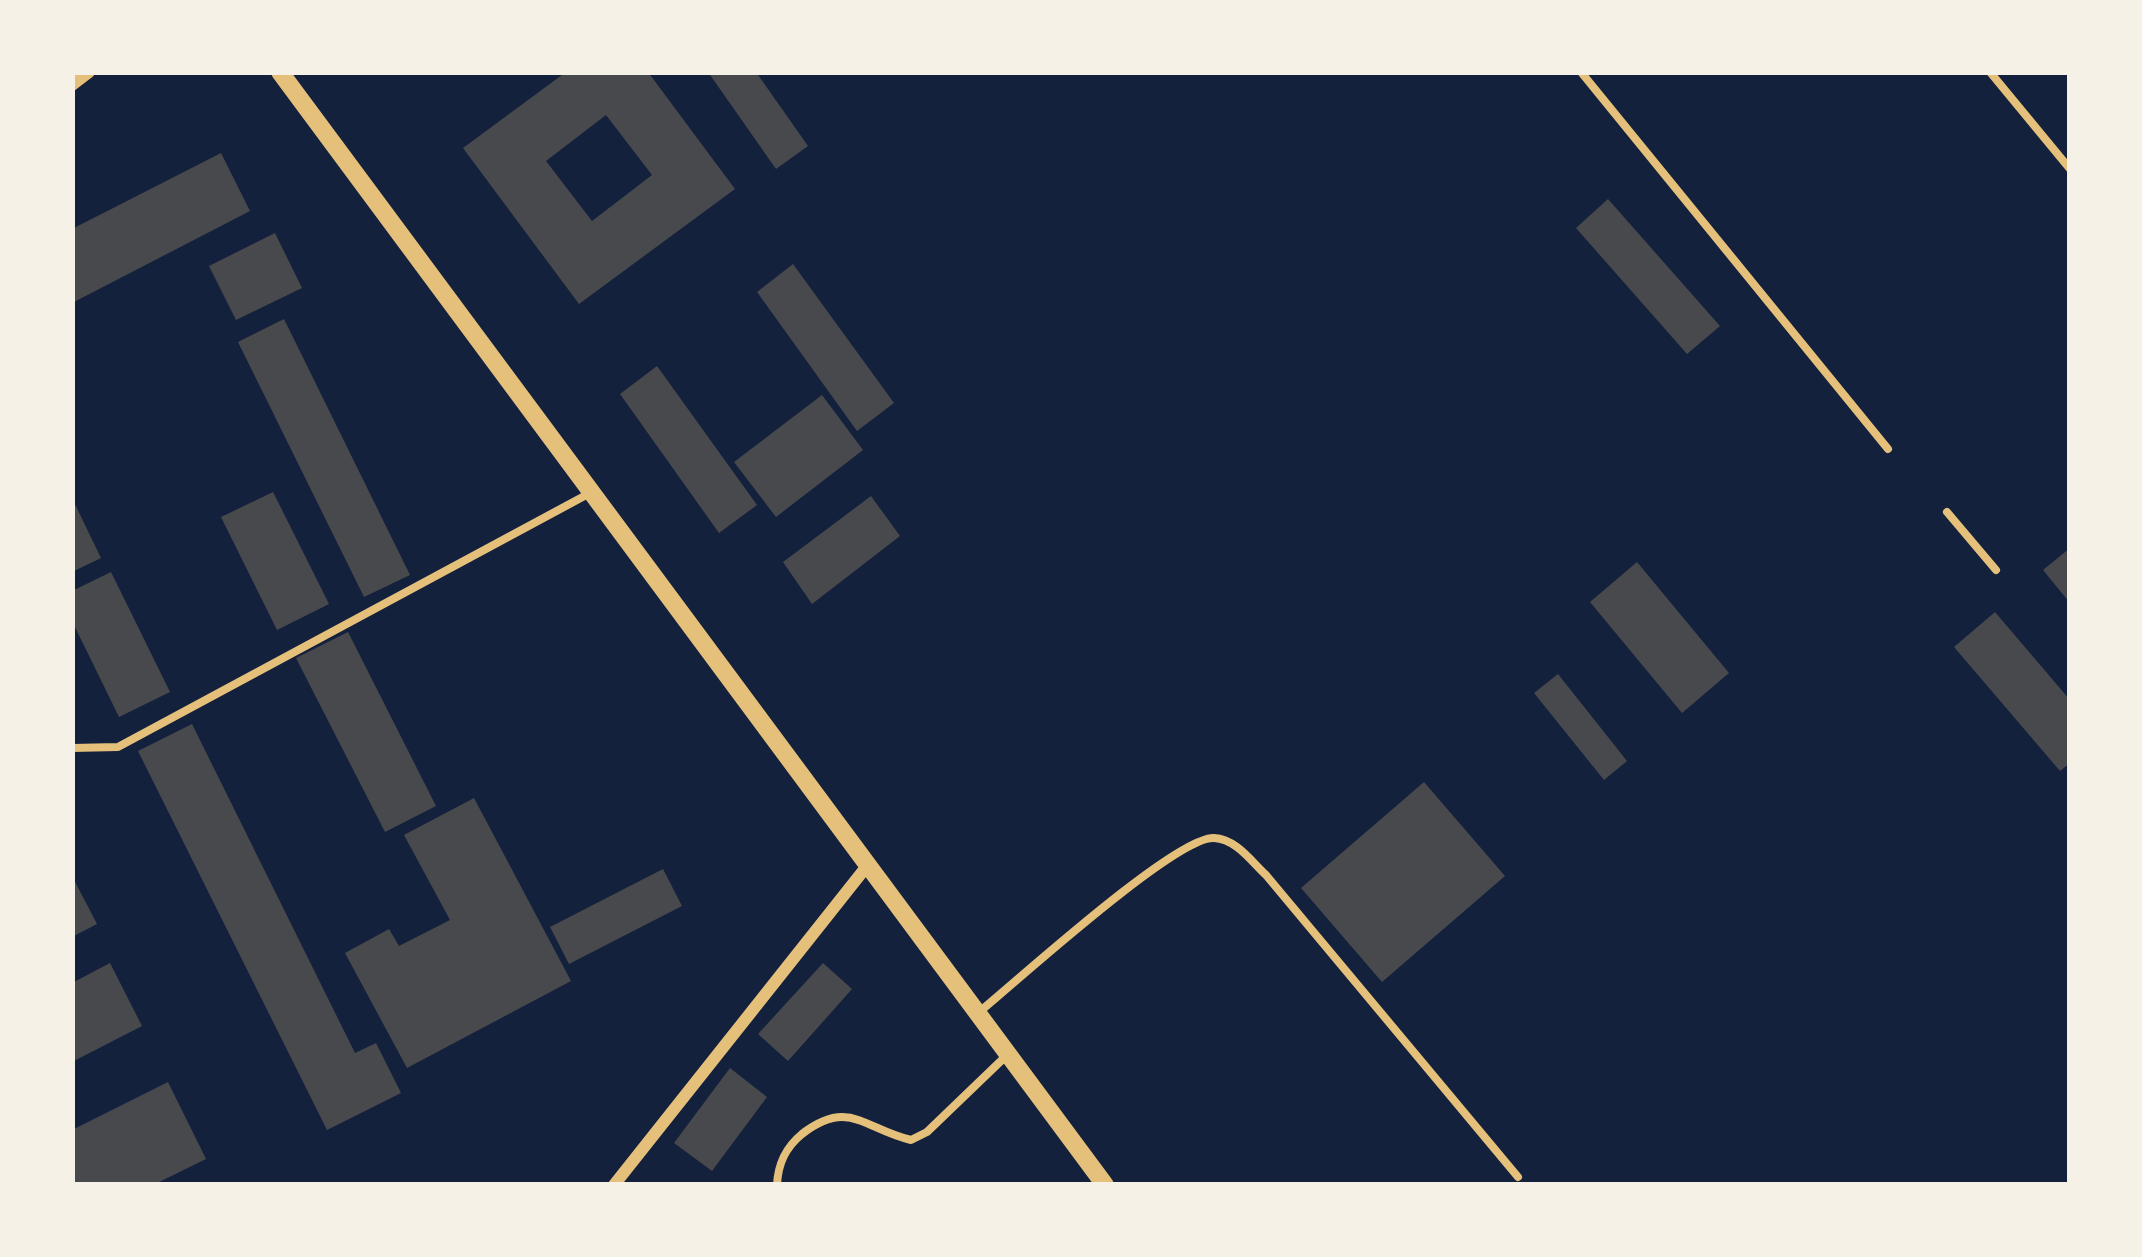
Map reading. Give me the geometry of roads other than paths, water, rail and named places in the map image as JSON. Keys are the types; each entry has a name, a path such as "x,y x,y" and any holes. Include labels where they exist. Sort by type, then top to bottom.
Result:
{"street":[{"path":"72,85 89,72"},
{"path":"280,72 1105,1185"},
{"path":"614,1185 867,866"}],"lane":[{"path":"1581,72 1888,449"},
{"path":"1990,72 2070,169"},
{"path":"72,748 118,747 591,492"},
{"path":"1947,512 1996,570"},
{"path":"976,1015 1138,881 1199,840 1220,839 1232,843 1266,875 1518,1177"},
{"path":"777,1185 778,1166 794,1141 820,1120 840,1114 910,1140 927,1132 1006,1056"}]}
